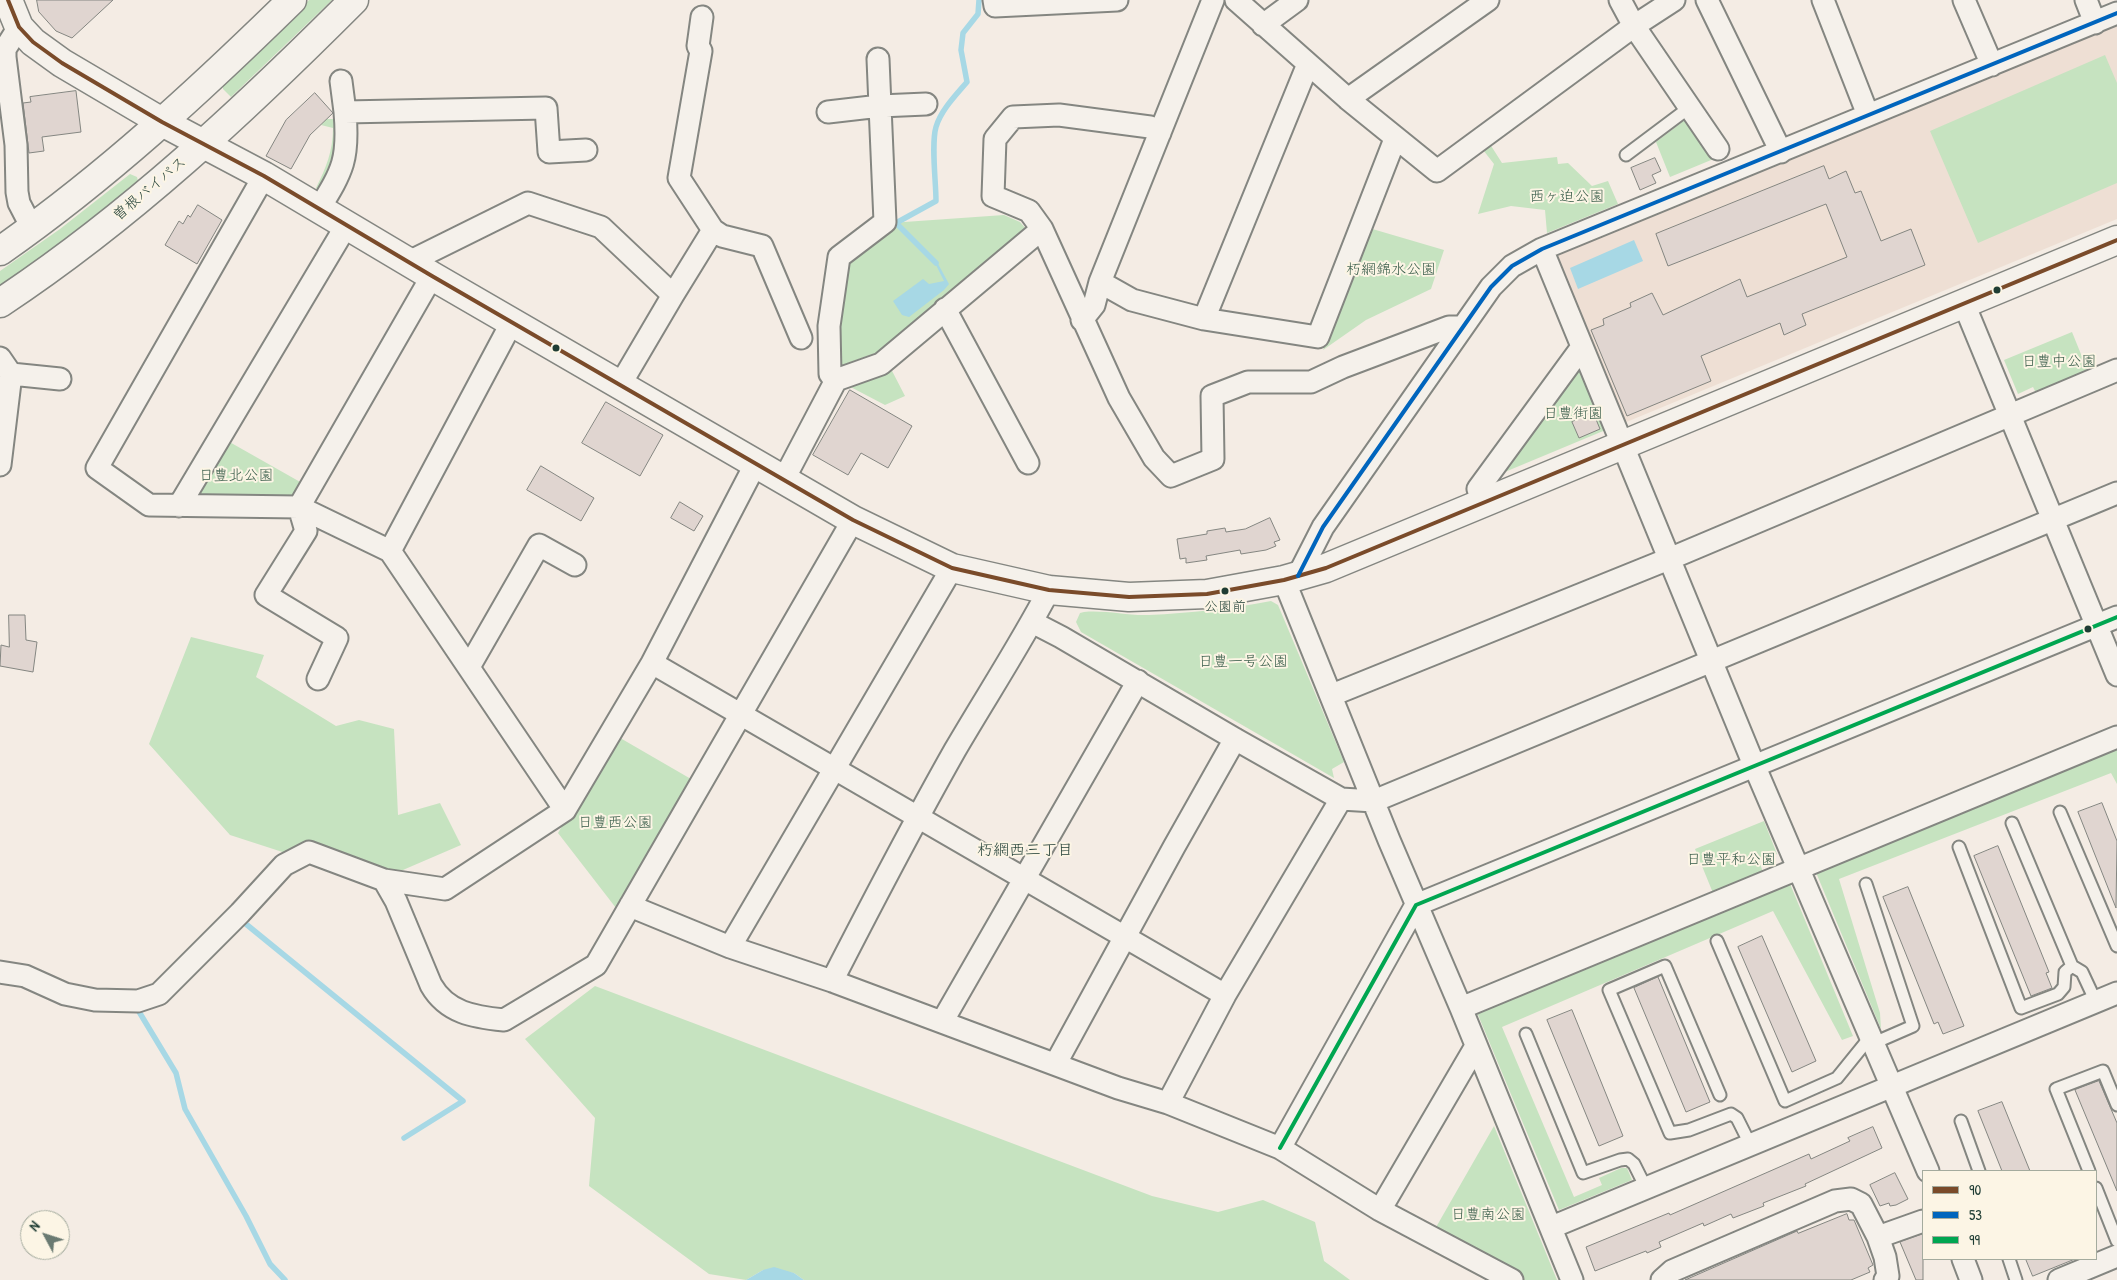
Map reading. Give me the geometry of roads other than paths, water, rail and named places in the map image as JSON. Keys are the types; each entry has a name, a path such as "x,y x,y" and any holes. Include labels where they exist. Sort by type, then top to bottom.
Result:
{"main road":[{"path":"8,0 19,27 33,42 62,63 202,145 264,176 346,226 853,520 952,568 1049,590 1129,597 1207,594 1291,578 1326,568 2117,240"},
{"path":"0,250 32,228 162,122 206,83 292,0"},
{"name":"曽根バイパス","path":"0,303 50,270 156,186 235,115 354,0"}],"street":[{"path":"994,0 995,6 1117,0"},
{"path":"1082,320 1094,304 1100,282 1212,0"},
{"path":"1236,0 1348,99 1436,171 1634,26 1674,0"},
{"path":"1263,24 1297,0"},
{"path":"1348,99 1488,0"},
{"path":"1620,0 1634,26 1718,149"},
{"path":"1707,0 1781,152"},
{"path":"1823,0 1868,115"},
{"path":"1964,0 1992,65"},
{"path":"2086,0 2095,23"},
{"path":"1572,1280 1462,1008 1416,905 1374,801 1332,696 1291,578 1323,527 1490,287 1512,266 1542,249 2117,13"},
{"path":"702,17 698,46 701,50 679,178 713,230 722,236 762,246 800,338"},
{"path":"19,27 5,48 16,145 17,192 32,228"},
{"path":"836,380 830,374 829,326 839,257 884,222 878,58"},
{"path":"1204,319 1308,64"},
{"path":"320,209 340,174 346,156 347,136 342,81"},
{"path":"828,112 880,106 926,104"},
{"path":"345,112 546,108 549,152 586,150"},
{"path":"1160,133 1150,127 1059,115 1013,117 995,139 993,196 1029,211 1042,228 1082,320 1119,398 1154,458 1171,476 1213,459 1212,396 1248,382 1311,382 1343,366 1449,327 1463,327"},
{"path":"1100,282 1132,300 1204,319 1318,337 1395,139"},
{"path":"264,176 98,468 149,505 299,507 390,551 565,810"},
{"path":"409,262 528,203 602,227 672,295"},
{"path":"179,506 346,226"},
{"path":"784,479 836,380 881,364 1042,228"},
{"path":"620,385 672,295 713,230"},
{"path":"1542,249 1754,765 1928,1170"},
{"path":"318,679 337,638 266,595 306,531 299,507 432,276"},
{"path":"1964,304 2011,414 2052,520 2117,675"},
{"path":"945,309 1028,464"},
{"path":"390,551 512,322"},
{"path":"1483,502 1478,489 1582,347"},
{"path":"0,465 6,366 60,379"},
{"path":"1332,696 1670,558 2117,370"},
{"path":"0,972 25,976 72,995 95,1000 138,1001 159,994 284,865 297,857 309,852 384,880 446,889 565,810 652,662 756,463"},
{"path":"1032,622 1341,799 1374,801 2117,493"},
{"path":"384,880 396,901 438,997 454,1010 490,1019 504,1020 596,965 853,520"},
{"path":"469,667 539,545 575,565"},
{"path":"730,947 952,568"},
{"path":"832,981 917,816 1049,590"},
{"path":"1280,1148 1416,905 2117,617"},
{"path":"652,662 834,770 917,816 1225,995"},
{"path":"942,1022 1138,681"},
{"path":"1462,1008 2117,737"},
{"path":"1056,1063 1235,739"},
{"path":"1168,1103 1225,995 1341,799"},
{"path":"630,906 730,947 832,981 1056,1063 1118,1088 1168,1103 1280,1148 1380,1210 1512,1280"},
{"path":"1552,1227 2117,993"},
{"path":"1380,1210 1476,1046"},
{"path":"1662,1280 1672,1271 1835,1201 1852,1199 1861,1204 1878,1238 1885,1257 1888,1276 1885,1280"},
{"path":"1878,1238 1922,1221"},
{"path":"2059,1280 2117,1256"},
{"path":"1963,1260 1971,1280"}],"lane":[{"path":"1626,155 1690,107"},
{"path":"2060,812 2117,946"},
{"path":"2012,823 2072,966 2082,972 2096,1002"},
{"path":"1959,847 2021,1008 2058,994 2064,987 2065,972 2072,966"},
{"path":"1717,941 1785,1101 1837,1078 1873,1039 1913,1026 1866,884"},
{"path":"1720,1095 1665,966 1609,990 1670,1133 1689,1130 1731,1114 1737,1118 1751,1146"},
{"path":"1526,1034 1583,1173 1628,1159 1634,1164 1646,1188"},
{"path":"2089,1170 2056,1089 2103,1071 2117,1105"},
{"path":"1962,1121 1979,1170"},
{"path":"2097,1191 2117,1241"},
{"path":"2009,1260 2016,1280"}],"water":[{"path":"1634,240 1643,261 1578,289 1570,268"},
{"path":"937,262 949,284 909,317 902,315 893,301 923,279 929,284 944,281 935,263"},
{"path":"774,1267 794,1273 804,1280 746,1280 763,1270"}],"waterway":[{"path":"936,263 896,223 936,201 934,153 936,127 945,109 967,82 961,50 963,33 978,14 979,0"},
{"path":"241,920 463,1101 404,1138"},
{"path":"132,1010 138,1010 176,1073 185,1109 246,1216 270,1264 285,1280"}],"place":[{"name":"公園前","path":"1225,591"}],"district":[{"name":"朽網西三丁目","path":"1025,851"}],"park label":[{"name":"西ヶ迫公園","path":"1567,197"},
{"name":"朽網錦水公園","path":"1391,270"},
{"name":"日豊中公園","path":"2059,362"},
{"name":"日豊街園","path":"1573,414"},
{"name":"日豊北公園","path":"236,476"},
{"name":"日豊一号公園","path":"1243,662"},
{"name":"日豊西公園","path":"615,823"},
{"name":"日豊平和公園","path":"1731,860"},
{"name":"日豊南公園","path":"1488,1215"}]}
